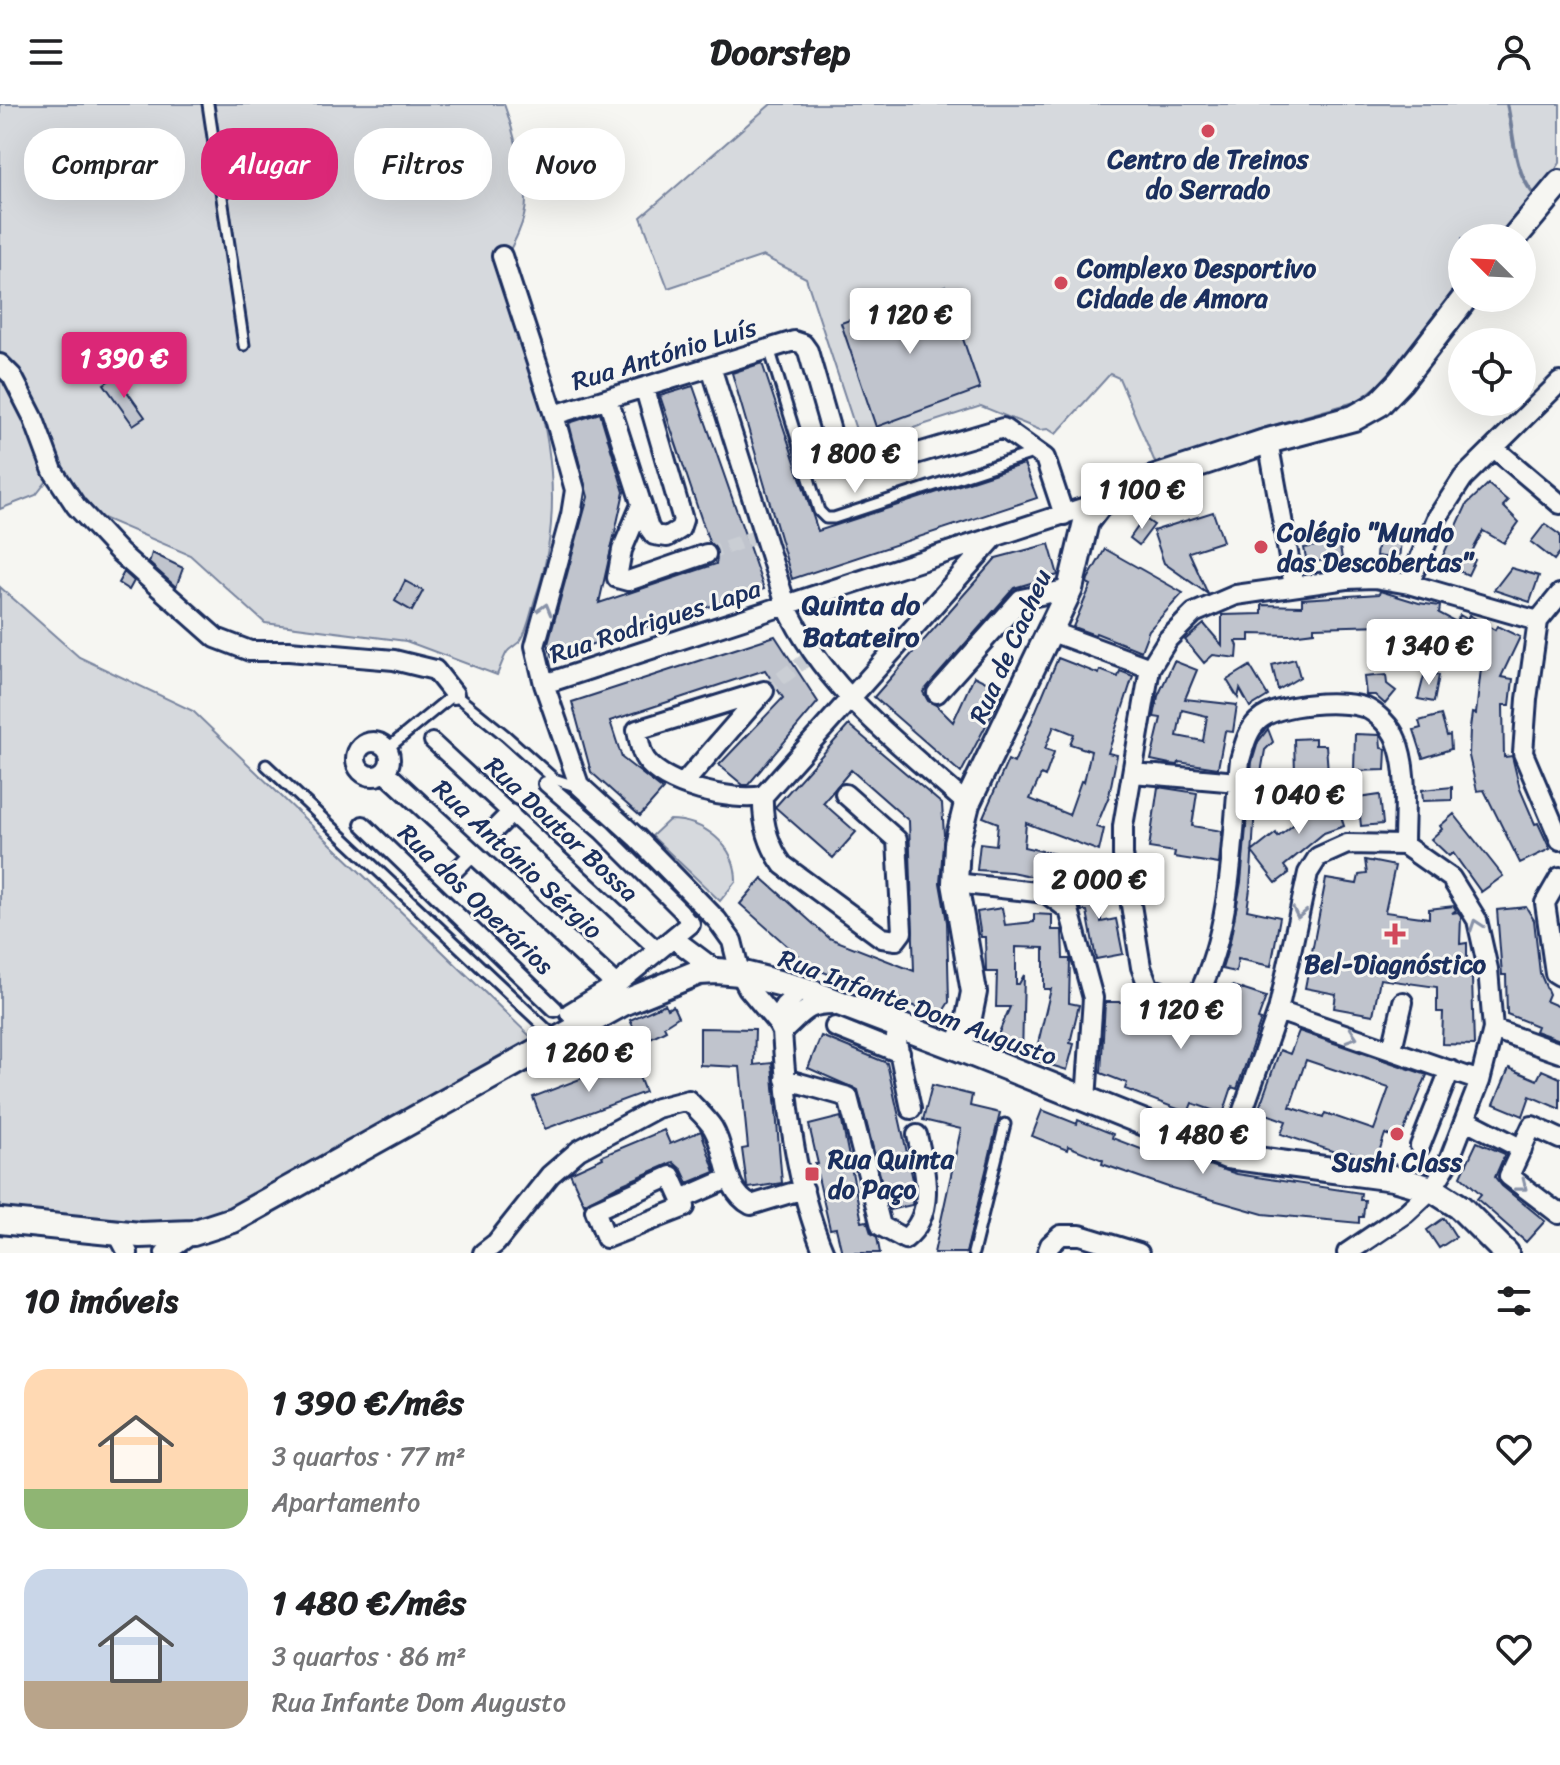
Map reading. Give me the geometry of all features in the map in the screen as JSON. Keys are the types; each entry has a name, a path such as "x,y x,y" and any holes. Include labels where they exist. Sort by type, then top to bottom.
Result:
{"main road":[{"path":"1527,224 1557,193"},
{"path":"1101,502 1122,489 1268,441 1354,418 1379,404 1400,382 1454,312"},
{"name":"Rua de Cacheu","path":"958,1048 968,1022 974,992 955,883 957,844 967,804 1052,632 1070,589 1086,522 1101,502"},
{"name":"Rua Infante Dom Augusto","path":"0,1221 123,1243 193,1233 233,1220 625,1002 699,972 728,972 802,989 839,1016 898,1027 958,1048 1227,1156 1393,1178 1432,1189 1460,1207 1506,1253"}],"street":[{"path":"502,256 575,490 535,646 544,684 582,788 636,837 717,920 735,948 728,972"},
{"name":"Rua António Luís","path":"554,415 645,389 790,341 800,342 808,351 839,459 848,468 861,470 997,428 1005,429 1036,452"},
{"path":"0,364 12,376 33,417 53,471 76,506 120,553 216,638 250,651 289,651 394,660 435,670 454,694"},
{"path":"711,367 786,605 800,633 848,698 967,804"},
{"path":"1409,584 1437,518 1463,478 1560,382"},
{"path":"608,399 649,528 654,535 667,537 680,529 682,516 645,389"},
{"path":"1268,441 1294,586"},
{"path":"1494,448 1560,504"},
{"path":"1036,452 1047,462 1064,515"},
{"name":"Rua Rodrigues Lapa","path":"544,684 1101,502"},
{"path":"641,505 622,550 617,578 628,581 706,554"},
{"path":"683,784 764,691 637,730 645,758 673,780 683,784 746,799 763,796 993,539"},
{"path":"1404,845 1403,775 1396,738 1384,722 1366,708 1332,704 1277,709 1258,721 1246,738 1238,782 1225,917 1211,970 1198,996 1187,1000 1149,988 1141,967 1123,855 1123,826 1150,668 1168,639 1194,613 1236,595 1294,586 1374,578 1409,584 1538,621"},
{"path":"937,693 1021,599 1070,589"},
{"path":"1560,594 1538,621 1523,753 1560,840"},
{"path":"1052,632 1150,668"},
{"name":"Rua Doutor Bossa","path":"432,741 659,951"},
{"name":"Rua António Sérgio","path":"387,749 371,742 361,747 356,764 363,774 375,777 385,772 616,985"},
{"path":"385,772 390,758 387,749"},
{"path":"1133,773 1238,782"},
{"path":"546,784 602,832 681,911 690,924 616,985 563,1011"},
{"path":"763,796 763,817 772,849 783,865 882,938 896,940 902,932 898,843 845,794"},
{"path":"435,891 510,814"},
{"name":"Rua dos Operários","path":"363,824 563,1011"},
{"path":"1227,1156 1278,1011 1308,873 1318,857 1347,844 1404,845 1451,878 1477,920 1488,969 1493,1029 1466,1120 1448,1163 1432,1189 1406,1213 1347,1253"},
{"path":"1560,877 1545,903 1555,973 1560,976"},
{"path":"955,883 1046,893 1069,910 1093,998 1086,1100"},
{"path":"673,938 748,988 780,1028"},
{"path":"797,1017 802,989"},
{"path":"802,989 784,1006 780,1028 785,1079 804,1189 824,1253"},
{"path":"1392,1049 1403,1002"},
{"path":"780,1028 813,1005 839,1016"},
{"path":"1278,1011 1480,1081"},
{"name":"Rua Infante Dom Augusto","path":"839,1016 900,1053"},
{"path":"898,1027 896,1037 911,1109"},
{"path":"1493,1029 1560,1053"},
{"path":"1420,1146 1450,1070"},
{"path":"785,1079 848,1097 881,1226 905,1239 917,1229 928,1184 917,1135"},
{"path":"483,1253 496,1243 550,1175 579,1150 657,1108 688,1100 713,1128 740,1199 751,1205 804,1189"},
{"path":"1466,1120 1522,1149"},
{"path":"1560,1139 1532,1126 1509,1176 1560,1212"},
{"path":"671,1176 682,1199 685,1207 606,1238 595,1210 671,1176"},
{"path":"682,1199 730,1178"},
{"path":"165,1253 193,1233"},
{"path":"1047,1253 1050,1245 1061,1235 1080,1235 1139,1253"}],"lane":[{"path":"208,104 244,345"},
{"path":"769,348 819,511 826,518 1036,452"},
{"path":"387,749 454,694 554,779 582,788"},
{"path":"266,765 558,1040"},
{"path":"973,1253 1005,1124"}],"shaded area":[{"path":"0,104 504,104 511,128 508,128 508,200 526,201 520,228 499,270 526,352 546,433 552,515 547,556 527,626 521,640 507,652 497,675 406,641 265,623 190,555 98,516 57,468 36,495 0,509"},
{"name":"Complexo Desportivo Cidade de Amora","path":"771,104 1560,104 1560,163 1544,187 1511,224 1448,224 1448,297 1386,379 1358,401 1256,430 1157,467 1119,378 1110,374 1056,434 981,406 861,445 806,278 763,256 668,288 641,217"},
{"path":"0,587 79,657 193,711 533,1039 213,1218 133,1222 0,1212"},
{"path":"669,820 694,824 716,837 724,846 735,868 736,881 720,901 652,836"}],"building":[{"path":"945,286 980,389 876,427 841,323"},
{"path":"762,363 818,531 1024,464 1037,498 792,579 732,373"},
{"path":"116,376 145,417 133,425 104,384"},
{"path":"693,386 764,589 552,657 548,644 588,497 569,423 600,413 624,492 599,603 716,564 718,551 709,542 660,396"},
{"path":"1488,484 1508,501 1503,506 1519,522 1504,543 1483,531 1469,557 1475,560 1468,575 1440,562 1467,504"},
{"path":"1213,512 1223,541 1189,552 1208,594 1164,563 1153,531"},
{"path":"1144,518 1154,525 1139,545 1130,538"},
{"path":"1545,524 1560,535 1560,552 1554,560 1531,542"},
{"path":"1379,529 1402,532 1399,559 1376,556"},
{"path":"1339,542 1342,558 1307,563 1304,548"},
{"path":"1049,544 1058,575 1014,588 923,692 928,701 953,722 974,676 1004,691 961,773 874,697 996,558"},
{"path":"1105,549 1183,593 1149,630 1141,651 1073,627 1091,585 1087,583 1088,579"},
{"path":"152,553 183,568 176,587 149,563"},
{"path":"1511,568 1539,576 1530,602 1494,590"},
{"path":"124,572 134,581 129,590 118,583"},
{"path":"405,581 423,591 412,611 395,601"},
{"path":"1380,591 1440,606 1439,613 1456,622 1460,615 1467,619 1469,615 1495,630 1497,626 1520,637 1501,677 1513,679 1510,705 1503,705 1504,757 1512,756 1520,789 1550,849 1520,863 1484,790 1477,791 1469,756 1470,728 1472,713 1476,714 1482,659 1427,629 1426,636 1384,625 1314,627 1314,632 1290,635 1250,634 1250,641 1236,641 1237,658 1213,655 1204,663 1185,640 1204,624 1222,645 1222,615 1262,614 1262,605 1302,606 1302,599 1379,594"},
{"path":"775,636 818,702 748,785 743,785 719,765 783,698 765,670 610,721 622,758 663,790 640,816 591,772 572,702"},
{"path":"1058,658 1099,674 1100,670 1118,677 1120,671 1133,676 1108,753 1117,755 1109,796 1096,827 1104,829 1099,851 1026,823 1024,847 1064,856 1059,882 1011,872 977,870 980,843 996,845 998,823 983,817 1008,760 1014,763","holes":["1054,726 1074,734 1070,744 1091,751 1084,782 1081,781 1069,815 1030,799 1041,775 1045,777 1054,752 1045,749"]},
{"path":"1295,659 1300,677 1278,690 1272,665"},
{"path":"1174,661 1197,670 1185,699 1237,705 1233,732 1225,731 1218,768 1151,760 1161,718 1154,717 1158,696","holes":["1182,710 1207,716 1203,741 1177,736"]},
{"path":"1250,666 1268,696 1250,707 1240,689 1238,698 1227,680"},
{"path":"1425,672 1439,675 1434,702 1418,699"},
{"path":"1386,675 1387,684 1396,691 1385,704 1375,695 1366,695 1364,677"},
{"path":"1441,715 1447,736 1450,735 1451,749 1423,758 1414,730 1421,728 1419,721"},
{"path":"849,725 942,804 944,835 940,883 947,922 949,1002 942,1013 935,1012 933,1015 900,999 897,1002 811,967 740,904 762,878 829,938 914,971 909,821 851,770 823,803 856,832 833,858 775,807"},
{"path":"1268,729 1273,742 1265,750 1255,807 1247,910 1280,917 1271,966 1238,959 1236,972 1222,969 1241,882 1252,762 1258,742"},
{"path":"1355,734 1380,735 1381,748 1386,749 1385,770 1354,771"},
{"path":"1315,738 1315,745 1326,745 1328,772 1295,773 1294,739"},
{"path":"1158,787 1197,793 1192,826 1222,831 1219,864 1174,857 1175,852 1149,848"},
{"path":"1452,787 1452,800 1423,801 1422,790"},
{"path":"1334,793 1344,826 1324,833 1284,866 1289,873 1276,883 1252,852 1298,821 1296,818 1323,795"},
{"path":"1380,795 1383,824 1361,826 1358,798"},
{"path":"1454,814 1503,876 1481,892 1453,853 1449,856 1431,839"},
{"path":"1365,860 1395,866 1385,912 1429,918 1429,909 1454,906 1456,910 1452,913 1458,912 1461,916 1460,944 1467,943 1467,978 1472,978 1474,1045 1442,1044 1443,1012 1437,1012 1437,987 1380,979 1373,1015 1334,1008 1336,994 1305,988 1326,879 1357,884 1359,875 1367,874"},
{"path":"1074,884 1101,884 1101,922 1116,919 1123,954 1096,959 1087,911 1082,911 1079,900 1073,898"},
{"path":"1526,907 1534,920 1540,973 1549,994 1546,1001 1560,1007 1560,1040 1535,1031 1537,1026 1507,1014 1506,975 1502,975 1497,910"},
{"path":"1002,908 1005,925 1034,922 1034,914 1052,915 1052,930 1062,930 1063,959 1070,959 1069,1003 1079,1005 1067,1070 1034,1060 1051,989 1044,989 1044,948 1016,947 1016,984 1024,975 1022,1056 994,1044 1010,1007 996,1007 997,972 986,972 985,937 981,937 977,912"},
{"path":"1232,986 1266,997 1237,1089 1232,1087 1223,1114 1192,1103 1188,1113 1125,1089 1127,1083 1101,1073 1105,1002 1132,1002 1218,1027"},
{"path":"665,1004 667,1009 673,1006 678,1017 664,1026 666,1030 641,1043 630,1020"},
{"path":"700,1028 755,1029 754,1065 772,1063 782,1183 747,1186 742,1149 748,1148 740,1067 700,1065"},
{"path":"1299,1031 1427,1075 1400,1140 1385,1134 1376,1161 1346,1151 1344,1155 1281,1134 1286,1121 1258,1111 1280,1050 1290,1054","holes":["1306,1060 1389,1088 1374,1130 1325,1113 1323,1118 1290,1107"]},
{"path":"821,1036 887,1063 914,1184 912,1205 889,1210 858,1090 808,1068"},
{"path":"632,1059 645,1092 545,1129 533,1097"},
{"path":"1509,1068 1537,1080 1542,1070 1560,1078 1560,1109 1530,1096 1523,1116 1494,1104"},
{"path":"932,1085 972,1095 970,1106 1000,1113 966,1253 934,1253 961,1129 923,1120"},
{"path":"1042,1110 1077,1124 1078,1120 1146,1151 1148,1146 1237,1174 1361,1193 1360,1200 1365,1200 1363,1217 1359,1217 1359,1223 1263,1214 1168,1187 1102,1164 1103,1160 1068,1146 1067,1150 1032,1136"},
{"path":"841,1117 862,1222 867,1221 871,1233 877,1237 880,1253 842,1253 836,1228 830,1229 809,1125"},
{"path":"664,1130 670,1144 701,1131 715,1172 688,1183 682,1170 673,1162 584,1204 570,1173"},
{"path":"1477,1142 1505,1154 1495,1177 1545,1221 1526,1242 1477,1199 1481,1194 1461,1176"},
{"path":"1444,1218 1456,1237 1439,1248 1427,1230"}],"waterway":[{"path":"1507,104 1521,173 1533,193"}],"tunnel":[{"path":"706,554 764,534"},
{"path":"764,691 814,654"}],"place":[{"name":"Centro de Treinos do Serrado","path":"1208,131"},
{"name":"Complexo Desportivo Cidade de Amora","path":"1061,283"},
{"name":"Colégio \"Mundo das Descobertas\"","path":"1261,547"},
{"name":"Bel-Diagnóstico","path":"1395,934"},
{"name":"Sushi Class","path":"1397,1134"},
{"name":"Rua Quinta do Paço","path":"812,1174"}],"district":[{"name":"Quinta do Batateiro","path":"861,620"}]}
